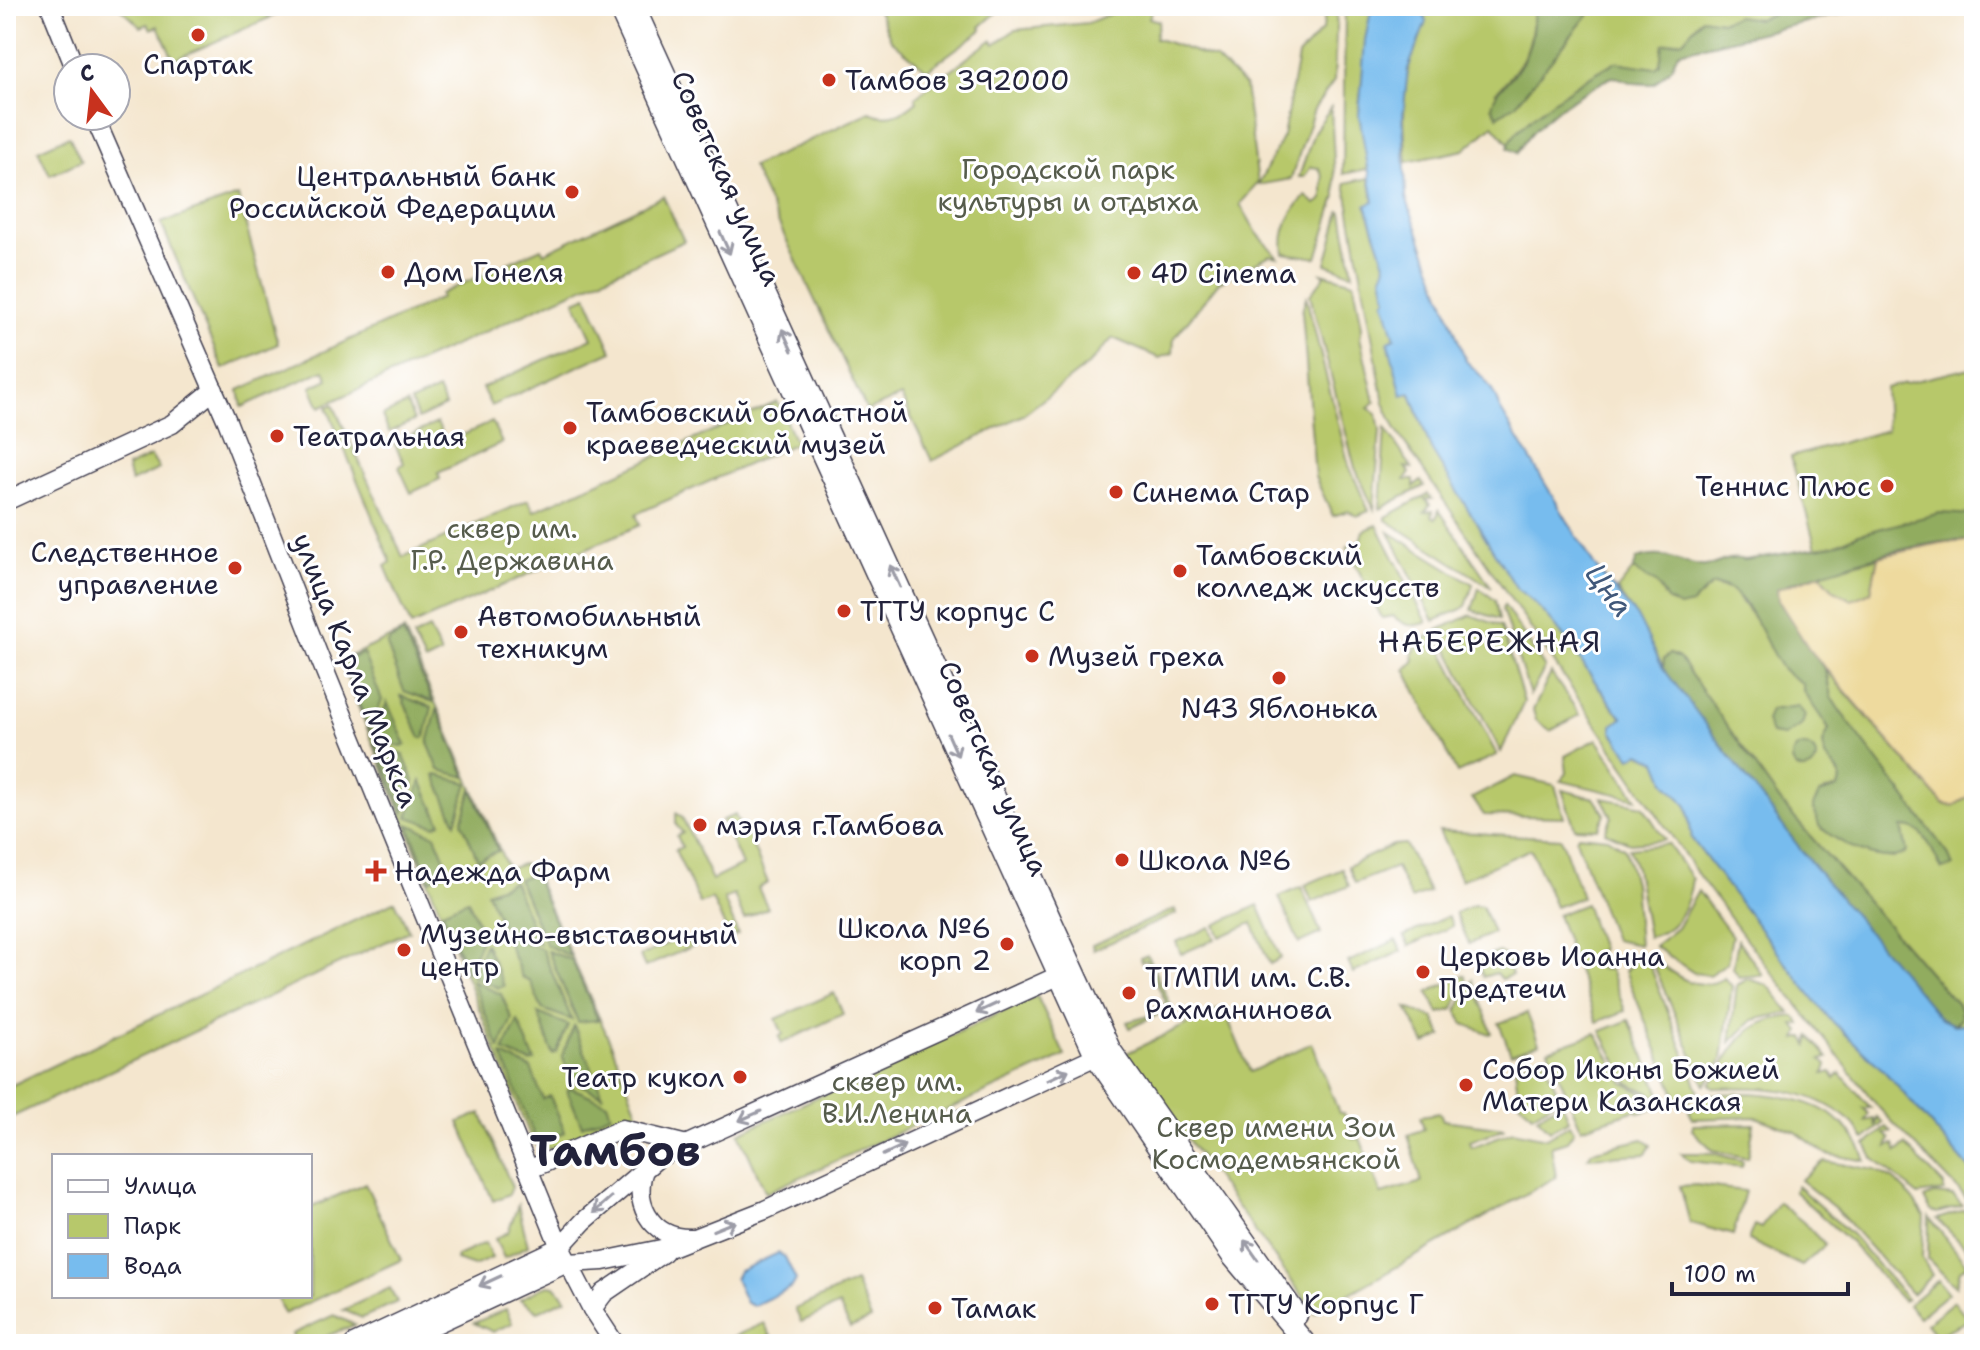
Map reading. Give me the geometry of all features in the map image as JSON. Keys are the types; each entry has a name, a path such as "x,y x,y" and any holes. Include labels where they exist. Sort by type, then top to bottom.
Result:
{"main road":[{"path":"50,6 69,52"},
{"name":"Советская улица","path":"618,6 1103,1053 1298,1317 1304,1342"},
{"name":"Советская улица","path":"634,6 1065,973"},
{"name":"улица Карла Маркса","path":"101,132 214,390 564,1255 592,1309 615,1344"},
{"path":"6,501 172,424 214,390"},
{"path":"393,1344 564,1255 646,1165 1065,973"},
{"path":"354,1344 564,1255 603,1261 671,1247 695,1238 765,1210 1103,1053"},
{"path":"528,1170 622,1129 687,1145"},
{"path":"646,1165 639,1197 647,1217 673,1236 695,1238"},
{"path":"592,1309 604,1293 671,1247"}],"green space":[{"name":"Спартак","path":"118,6 296,6 174,60 158,26 151,29 148,24 141,27"},
{"path":"876,6 1004,6 980,27 982,30 927,70 891,40"},
{"name":"Городской парк культуры и отдыха","path":"1129,6 1153,6 1149,18 1159,21 1155,38 1216,59 1245,86 1258,183 1240,204 1257,233 1278,257 1270,255 1219,282 1174,338 1173,353 1159,358 1113,338 1088,365 1023,415 932,461 901,396 867,411 752,167 870,112 890,116 901,112 917,101 915,97 991,40 995,44 1015,30 1088,23"},
{"path":"1326,6 1337,6 1334,81 1314,109 1291,179 1258,185 1283,136 1298,56 1323,29"},
{"path":"1345,6 1372,6 1359,106 1368,169 1343,174"},
{"path":"1422,6 1534,6 1525,54 1495,93 1544,68 1595,6 1860,6 1861,9 1678,52 1671,68 1654,84 1634,83 1613,76 1547,117 1517,153 1493,125 1464,150 1407,162 1405,94 1410,63 1422,32"},
{"path":"1534,6 1595,6 1516,104 1498,116 1492,106 1499,90 1518,69 1526,54"},
{"path":"1783,6 1860,6 1861,9 1678,52 1671,68 1654,84 1634,83 1613,76 1547,117 1517,153 1508,148 1513,138 1537,113 1615,62 1656,68 1660,64 1663,44 1683,40 1702,18 1722,21 1737,16 1758,19 1778,12"},
{"path":"1331,107 1336,196 1317,258 1284,253 1285,229 1296,208 1306,196 1316,204 1323,199 1323,177 1319,168 1311,167 1304,177 1299,177 1314,132"},
{"path":"69,136 81,161 50,175 38,150"},
{"path":"1369,178 1374,203 1366,206 1386,266 1382,276 1395,339 1388,342 1402,394 1410,392 1431,449 1517,589 1548,617 1623,719 1612,731 1631,758 1639,753 1657,761 1666,783 1687,806 1692,839 1782,958 1829,1018 1885,1072 1974,1174 1974,1206 1880,1109 1699,876 1396,430 1384,403 1345,183"},
{"path":"238,196 278,344 223,369 161,223"},
{"path":"663,196 684,241 320,407 311,387 328,379 324,370 242,407 239,390 441,298 440,294 541,248 544,253"},
{"path":"1342,212 1353,274 1326,264"},
{"path":"1322,273 1354,282 1362,327 1360,337 1375,402 1368,408 1377,414 1380,431 1374,509 1355,468 1310,295 1325,276"},
{"path":"587,296 612,351 491,406 482,388 592,338 575,301"},
{"path":"1306,297 1349,466 1369,511 1357,516 1348,511 1333,516 1315,477 1302,311"},
{"name":"Теннис Плюс","path":"1974,367 1974,515 1819,559 1791,457 1887,430 1885,388"},
{"path":"438,390 445,406 418,419 411,402"},
{"name":"сквер им. Г.Р. Державина","path":"777,402 796,443 636,514 640,525 411,626 385,566 391,562 327,407 333,404 403,557 528,500 534,511"},
{"path":"407,404 414,421 389,432 382,416"},
{"path":"492,422 502,443 438,473 440,479 411,493 399,467 404,463 394,443 437,423 447,442"},
{"path":"1385,428 1412,468 1405,467 1410,473 1405,480 1414,480 1414,487 1421,481 1424,486 1380,509"},
{"path":"151,456 159,469 131,482 127,467"},
{"path":"1428,494 1432,499 1425,499 1430,505 1425,512 1433,511 1432,517 1436,519 1439,510 1492,588 1386,520 1386,517"},
{"path":"1940,513 1974,515 1974,542 1935,543 1855,563 1788,584 1778,600 1825,670 1831,697 1840,711 1948,854 1953,866 1942,869 1923,835 1910,828 1902,827 1907,852 1886,857 1848,845 1819,826 1813,806 1819,794 1838,788 1840,782 1838,770 1825,757 1823,743 1829,729 1803,691 1803,684 1785,671 1776,659 1754,618 1736,593 1712,585 1692,604 1679,607 1667,600 1656,583 1633,570 1637,559 1656,556 1707,566 1732,559 1745,560 1834,545 1859,534"},
{"path":"1377,525 1428,622 1413,625 1393,616 1382,618 1347,547 1360,541 1363,531"},
{"path":"1389,532 1473,584 1466,607 1434,621"},
{"path":"1878,557 1871,592 1852,601 1834,590 1820,574"},
{"path":"1633,570 1656,583 1667,600 1692,604 1712,585 1732,590 1760,626 1782,668 1803,684 1829,730 1823,743 1840,782 1838,788 1825,791 1819,826 1836,838 1854,848 1894,858 1906,846 1902,827 1910,828 1923,835 1942,868 1948,854 1840,711 1831,697 1826,670 1943,804 1953,806 1974,793 1974,1023 1954,1025 1961,1018 1960,1008 1783,805 1679,658 1670,654 1664,659 1663,668 1638,619 1617,590"},
{"path":"1479,588 1495,600 1499,619 1472,610"},
{"path":"1504,605 1545,668 1530,695 1502,609"},
{"path":"1471,615 1501,626 1524,702 1501,752 1438,630"},
{"path":"429,629 441,654 425,662 413,637"},
{"path":"404,631 508,869 522,864 531,867 612,1046 638,1114 555,1149 539,1148 532,1141 340,661"},
{"path":"403,633 433,702 404,691 387,645"},
{"path":"1434,634 1497,755 1457,773 1405,669 1414,662 1413,653 1420,640"},
{"path":"363,653 382,700 370,732 342,662"},
{"path":"1670,654 1679,658 1783,805 1960,1008 1961,1018 1954,1025 1941,1019 1811,863 1663,668 1664,659"},
{"path":"1551,673 1580,715 1550,731 1536,720 1533,710"},
{"path":"401,696 432,707 425,737 421,738"},
{"path":"387,702 406,745 401,747 373,737"},
{"path":"1798,706 1805,715 1802,725 1784,736 1771,734 1766,721 1770,710"},
{"path":"437,709 466,777 439,770 428,743"},
{"path":"1597,739 1637,799 1561,781 1567,773 1565,756"},
{"path":"375,743 403,754 414,781 404,813"},
{"path":"1804,746 1812,750 1816,758 1812,766 1804,770 1796,766 1792,758 1796,750"},
{"path":"435,776 468,783 456,823"},
{"path":"1515,776 1555,785 1564,817 1484,815 1472,798"},
{"path":"421,781 441,823 435,826 408,817"},
{"path":"472,789 498,851 478,860 462,822"},
{"path":"1562,790 1594,798 1605,814 1598,829 1575,828"},
{"path":"1602,798 1643,806 1665,840 1630,843 1605,832 1612,817"},
{"path":"676,813 682,817 712,880 742,865 722,820 735,815 740,826 744,824 768,883 758,888 768,908 744,919 734,895 724,899 738,934 730,938 712,899 700,904 675,850 682,847 677,836 683,833 676,825"},
{"path":"408,824 435,835 450,871 430,880"},
{"path":"1439,831 1561,838 1582,897 1555,907 1531,849 1461,880"},
{"path":"1578,835 1608,838 1625,849 1634,883 1639,945 1614,940 1576,839"},
{"path":"1405,844 1429,892 1411,899 1396,867 1355,883 1348,866 1393,845"},
{"path":"1668,844 1692,879 1690,889 1680,916 1674,923 1648,937 1636,868 1629,848"},
{"path":"1342,869 1349,886 1312,902 1305,885"},
{"path":"534,873 570,956 546,945 518,879"},
{"path":"513,881 539,943 502,927 487,892"},
{"path":"1301,887 1321,933 1299,943 1279,897"},
{"path":"1698,891 1732,936 1727,963 1709,975 1694,973 1654,946 1677,928"},
{"path":"468,900 483,935 467,972 442,911"},
{"path":"395,901 409,931 6,1120 6,1088"},
{"path":"1585,904 1601,949 1595,954 1594,962 1600,969 1610,970 1625,1011 1597,1022 1557,915"},
{"path":"1258,905 1281,958 1270,964 1252,923 1220,937 1215,925"},
{"path":"1474,905 1482,906 1493,933 1469,944 1455,913"},
{"path":"1175,909 1176,914 1093,950 1092,945"},
{"path":"1448,916 1453,926 1409,946 1404,936"},
{"path":"1210,927 1215,939 1181,954 1176,942"},
{"path":"504,934 542,949 572,1020 542,1009 530,981 522,977"},
{"path":"680,938 679,942 696,945 645,967 640,956"},
{"path":"1396,940 1402,951 1353,973 1348,962"},
{"path":"1738,940 1763,975 1739,977 1733,968"},
{"path":"485,943 504,986 499,988 471,976"},
{"path":"548,951 572,960 598,1020 578,1022"},
{"path":"1499,952 1506,956 1512,975 1501,979 1496,973 1483,977 1476,960"},
{"path":"1641,953 1646,955 1698,1090 1684,1107 1679,1104 1625,971"},
{"path":"1147,955 1172,1008 1130,1028 1127,1022 1153,1015 1151,1010 1166,1003 1146,960 1141,962 1140,958"},
{"path":"1650,956 1685,980 1704,984 1724,978 1732,986 1722,1060 1705,1085"},
{"path":"1465,975 1467,979 1453,1010 1439,1013 1428,992"},
{"path":"1748,979 1768,985 1790,1012 1753,1020 1730,1043 1737,985"},
{"path":"1473,980 1490,1034 1464,1024 1457,1011"},
{"path":"472,981 501,994 512,1019 499,1048"},
{"path":"834,993 843,1014 782,1043 779,1037 783,1034 776,1019"},
{"name":"сквер им. В.И.Ленина","path":"1037,996 1065,1056 766,1193 739,1133"},
{"name":"Cквер имени Зои Космодемьянской","path":"1223,1007 1250,1072 1312,1043 1339,1113 1344,1113 1353,1139 1360,1138 1381,1194 1422,1182 1408,1135 1424,1129 1420,1116 1440,1113 1443,1120 1505,1128 1470,1141 1472,1147 1513,1131 1546,1138 1570,1124 1574,1131 1567,1141 1551,1146 1556,1177 1315,1313 1125,1054"},
{"path":"1407,1008 1434,1018 1442,1036 1425,1044"},
{"path":"538,1013 568,1025 557,1052 553,1054"},
{"path":"1527,1013 1539,1044 1511,1054 1499,1023"},
{"path":"1795,1016 1801,1024 1794,1025 1800,1031 1797,1039 1804,1037 1808,1045 1810,1036 1828,1058 1821,1060 1827,1065 1824,1074 1832,1072 1835,1079 1840,1073 1871,1108 1863,1108 1869,1114 1865,1121 1874,1119 1876,1127 1877,1118 1883,1123 1865,1139 1851,1122 1834,1109 1802,1095 1768,1089 1714,1088 1710,1084 1743,1036 1763,1023"},
{"path":"1629,1020 1662,1099 1628,1083 1601,1031"},
{"path":"518,1021 535,1061 530,1062 503,1051"},
{"path":"574,1026 603,1095 572,1081 562,1056"},
{"path":"1596,1033 1624,1083 1666,1105 1639,1113 1637,1110 1581,1128 1548,1050"},
{"path":"502,1055 531,1068 543,1099 550,1096 565,1132 543,1141 535,1138"},
{"path":"1542,1055 1560,1098 1533,1114 1519,1102 1515,1067"},
{"path":"572,1088 607,1103 611,1114 582,1126 567,1090"},
{"path":"1750,1093 1804,1102 1835,1117 1858,1143 1866,1161 1826,1154 1796,1132 1756,1117 1693,1119 1689,1111 1709,1094"},
{"path":"1562,1102 1569,1120 1550,1130 1537,1117"},
{"path":"481,1113 512,1187 509,1194 493,1201 459,1122"},
{"path":"1754,1124 1748,1158 1713,1150 1692,1130 1693,1125"},
{"path":"1886,1127 1892,1132 1884,1134 1890,1139 1887,1147 1894,1144 1897,1152 1905,1145 1944,1185 1944,1191 1918,1195 1873,1158 1866,1145"},
{"path":"1643,1139 1651,1145 1646,1154 1588,1157 1592,1151"},
{"path":"1681,1153 1712,1153 1743,1161 1742,1167 1690,1161"},
{"path":"1824,1161 1875,1170 1893,1179 1924,1216 1922,1258 1932,1275 1912,1294 1836,1209 1800,1180"},
{"path":"365,1183 401,1260 284,1314 277,1298 312,1298 312,1207"},
{"path":"1680,1186 1745,1191 1733,1235 1690,1223"},
{"path":"1797,1186 1852,1235 1907,1299 1903,1301 1848,1240 1794,1191"},
{"path":"1935,1194 1953,1196 1963,1206 1937,1213 1931,1211 1924,1199"},
{"path":"1778,1202 1825,1245 1802,1266 1748,1240 1754,1225 1761,1228"},
{"path":"518,1205 528,1246 504,1258 495,1239 508,1232"},
{"path":"1965,1210 1974,1220 1974,1256 1937,1219"},
{"path":"1929,1217 1967,1265 1960,1270 1956,1287 1928,1259"},
{"path":"485,1243 492,1258 474,1266 456,1260 457,1256"},
{"path":"1938,1280 1948,1293 1919,1317 1908,1305"},
{"path":"855,1282 871,1319 850,1328 839,1305 801,1322 795,1309"},
{"path":"547,1285 555,1286 566,1299 538,1311 520,1299"},
{"path":"390,1288 397,1302 362,1318 343,1310"},
{"path":"1954,1301 1969,1320 1936,1336 1926,1324"},
{"path":"506,1309 512,1323 493,1332 474,1323"},
{"path":"334,1315 355,1325 296,1344 292,1334"},
{"path":"764,1323 771,1336 754,1344 728,1344 726,1340"}],"sand":[{"path":"1972,541 1974,793 1953,806 1943,804 1809,649 1778,600 1777,589 1820,574 1834,590 1852,600 1871,592 1878,557 1941,543"}],"water":[{"name":"Цна","path":"1372,6 1422,6 1426,22 1408,69 1403,116 1406,198 1466,361 1490,387 1596,568 1638,618 1663,668 1811,863 1941,1019 1954,1025 1974,1023 1974,1174 1885,1072 1829,1018 1782,958 1692,839 1687,806 1666,783 1657,761 1640,753 1631,758 1612,731 1612,725 1623,718 1548,617 1517,589 1431,449 1411,393 1402,395 1388,341 1395,338 1384,301 1387,298 1382,276 1386,266 1366,205 1374,202 1359,115 1365,40"},
{"path":"778,1253 785,1257 796,1280 792,1287 753,1306 746,1303 735,1279 739,1271"}],"place":[{"name":"Спартак","path":"198,35"},
{"name":"Тамбов 392000","path":"829,80"},
{"name":"Центральный банк Российской Федерации","path":"572,192"},
{"name":"Дом Гонеля","path":"388,272"},
{"name":"4D Cinema","path":"1134,273"},
{"name":"Тамбовский областной краеведческий музей","path":"570,428"},
{"name":"Театральная","path":"277,436"},
{"name":"Теннис Плюс","path":"1887,486"},
{"name":"Синема Стар","path":"1116,492"},
{"name":"Следственное управление","path":"235,568"},
{"name":"Тамбовский колледж искусств","path":"1180,571"},
{"name":"ТГТУ корпус С","path":"844,611"},
{"name":"Автомобильный техникум","path":"461,632"},
{"name":"Музей греха","path":"1032,656"},
{"name":"N43 Яблонька","path":"1279,678"},
{"name":"мэрия г.Тамбова","path":"700,825"},
{"name":"Школа №6","path":"1122,860"},
{"name":"Надежда Фарм","path":"376,871"},
{"name":"Школа №6 корп 2","path":"1007,944"},
{"name":"Музейно-выставочный центр","path":"404,950"},
{"name":"Церковь Иоанна Предтечи","path":"1423,972"},
{"name":"ТГМПИ им. С.В. Рахманинова","path":"1129,993"},
{"name":"Театр кукол","path":"740,1077"},
{"name":"Собор Иконы Божией Матери Казанская","path":"1466,1085"},
{"name":"ТГТУ Корпус Г","path":"1212,1304"},
{"name":"Тамак","path":"935,1308"}],"district":[{"name":"НАБЕРЕЖНАЯ","path":"1490,642"},
{"name":"Тамбов","path":"615,1151"}]}
